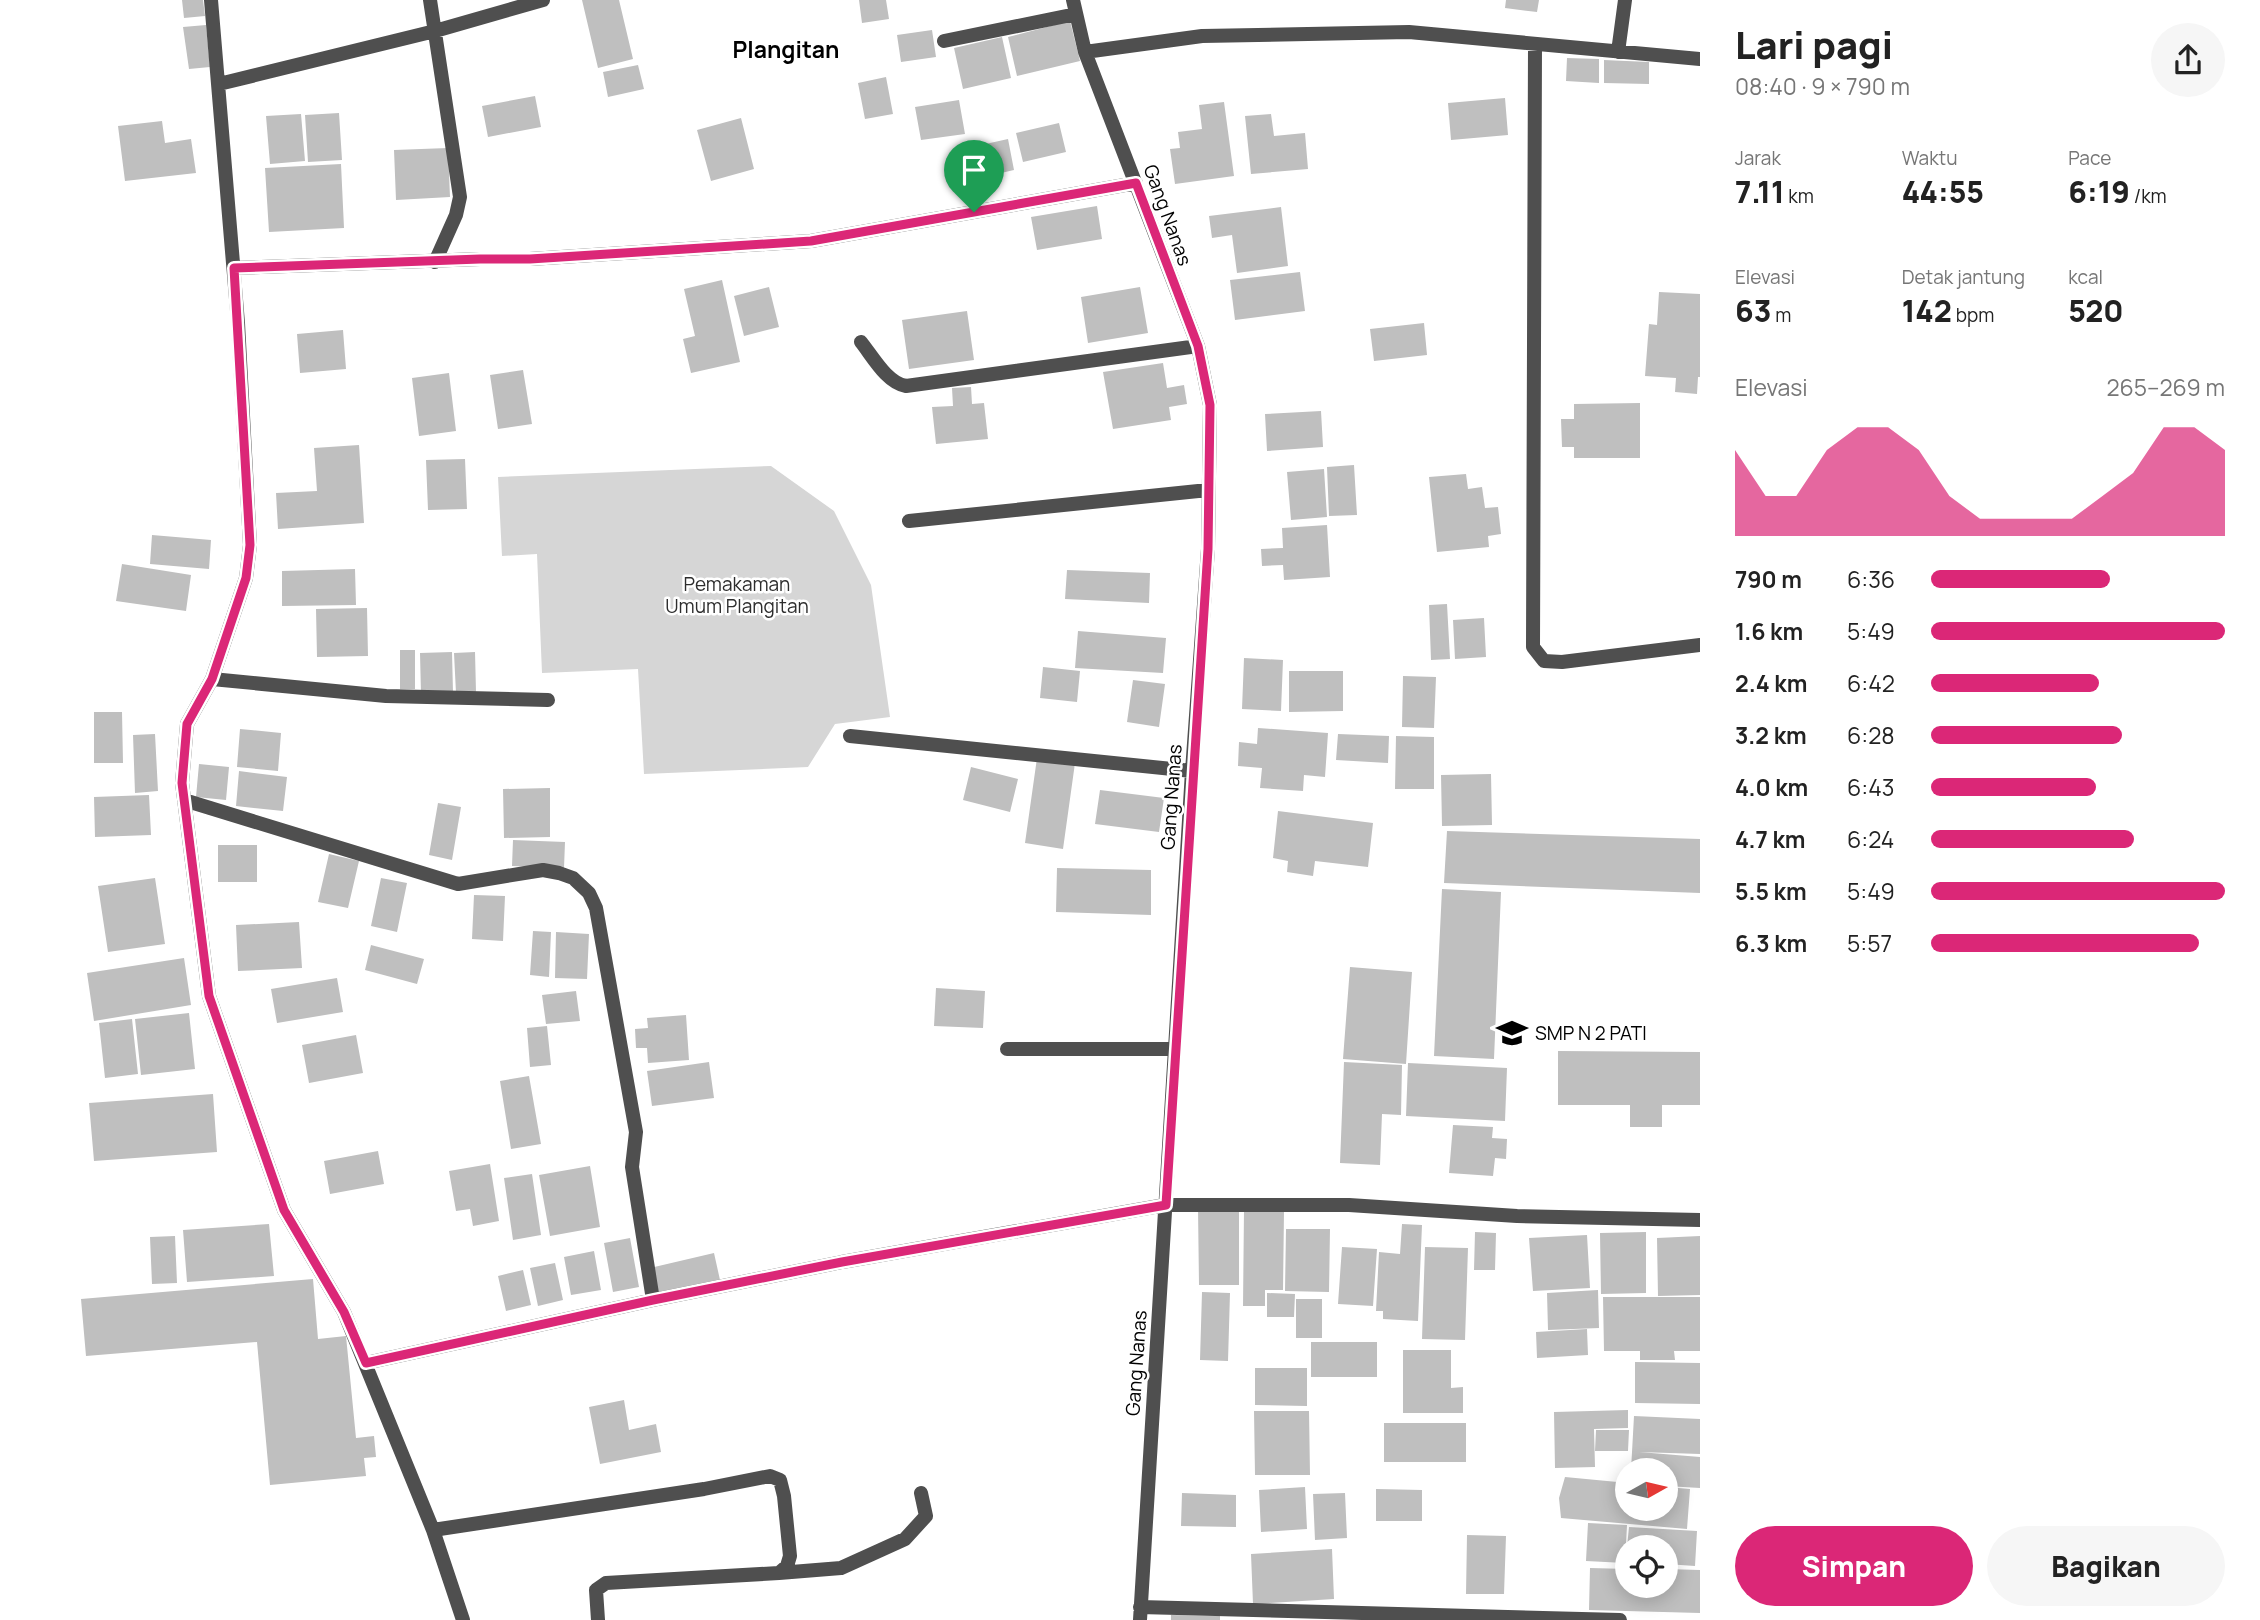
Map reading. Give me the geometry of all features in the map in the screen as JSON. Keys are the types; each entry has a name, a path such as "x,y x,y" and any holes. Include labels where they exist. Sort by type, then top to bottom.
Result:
{"street":[{"path":"211,0 234,268 250,545 246,578 212,679 187,724 182,783 209,996 284,1210 344,1312 433,1530 463,1620"},
{"path":"430,0 460,197 456,215 435,262"},
{"path":"219,84 435,31 543,0"},
{"path":"1618,52 1625,0"},
{"path":"944,41 1074,7"},
{"name":"Gang Nanas","path":"1074,7 1086,52 1198,346 1210,405 1208,549 1140,1613"},
{"path":"1086,52 1202,36 1395,32 1700,59"},
{"path":"1535,44 1532,647 1544,661 1562,663 1700,645"},
{"path":"234,268 530,259 811,241 1136,183"},
{"path":"861,342 890,378 897,384 906,386 1198,346"},
{"path":"909,521 1208,490"},
{"path":"212,679 386,696 548,700"},
{"path":"850,736 1192,771"},
{"path":"184,800 458,884 543,870 573,878 589,893 596,908 636,1132 632,1167 653,1300"},
{"path":"1007,1049 1174,1049"},
{"path":"366,1363 842,1262 1166,1205 1349,1205 1517,1216 1700,1220"},
{"path":"433,1530 704,1489 770,1476 779,1480 785,1496 790,1556 787,1566 779,1573"},
{"path":"598,1620 596,1590 606,1583 841,1569 905,1539 926,1516 921,1493"},
{"path":"1140,1613 1620,1620"}],"green space":[{"name":"Pemakaman Umum Plangitan","path":"771,466 834,511 871,585 890,717 835,724 808,767 644,774 638,669 542,673 537,554 502,556 498,477"}],"building":[{"path":"182,0 203,0 205,16 184,18"},
{"path":"582,0 619,0 633,59 598,68"},
{"path":"859,0 886,0 889,19 862,23"},
{"path":"1506,0 1539,0 1537,12 1505,8"},
{"path":"1070,21 1080,61 1017,76 1008,37"},
{"path":"206,25 210,67 189,69 183,27"},
{"path":"932,30 936,57 901,62 897,35"},
{"path":"1002,37 1011,78 963,89 954,48"},
{"path":"1567,58 1599,59 1599,83 1566,81"},
{"path":"1604,60 1649,62 1649,84 1604,83"},
{"path":"638,65 644,89 608,97 603,72"},
{"path":"886,77 893,114 865,119 858,83"},
{"path":"535,96 541,127 488,137 482,106"},
{"path":"1505,98 1508,135 1451,140 1448,103"},
{"path":"959,100 965,134 921,140 915,107"},
{"path":"1224,102 1234,176 1175,184 1170,149 1180,148 1178,132 1202,129 1199,105"},
{"path":"339,113 342,160 308,162 305,115"},
{"path":"301,114 305,161 270,164 266,116"},
{"path":"1271,114 1274,136 1305,133 1308,169 1251,174 1245,116"},
{"path":"741,118 754,169 711,181 697,130"},
{"path":"162,121 165,143 191,139 196,173 125,181 118,126"},
{"path":"1059,123 1066,152 1023,162 1016,133"},
{"path":"1008,139 1014,170 988,176 981,145"},
{"path":"448,148 450,197 396,200 394,150"},
{"path":"341,164 344,228 269,232 265,168"},
{"path":"1097,206 1102,239 1037,250 1031,217"},
{"path":"1281,207 1288,266 1237,273 1232,235 1212,238 1209,216"},
{"path":"1300,272 1305,311 1235,320 1230,280"},
{"path":"722,280 740,362 691,373 683,339 695,336 684,289"},
{"path":"769,287 779,327 744,336 734,296"},
{"path":"1140,287 1148,333 1088,343 1081,297"},
{"path":"1659,292 1700,294 1700,377 1697,394 1675,392 1676,378 1645,376 1649,324 1657,325"},
{"path":"967,311 974,360 909,369 902,320"},
{"path":"1424,323 1427,355 1374,361 1370,329"},
{"path":"343,330 346,369 300,373 297,334"},
{"path":"1163,363 1167,388 1184,385 1187,404 1169,407 1171,420 1113,429 1103,372"},
{"path":"523,370 532,424 498,429 490,375"},
{"path":"449,373 456,431 419,436 412,378"},
{"path":"971,387 972,404 984,403 988,439 936,444 932,407 953,406 952,388"},
{"path":"1640,403 1640,458 1574,458 1574,447 1562,447 1561,419 1574,419 1574,404"},
{"path":"1321,411 1323,447 1267,451 1265,414"},
{"path":"359,445 364,523 278,529 276,493 317,491 314,448"},
{"path":"465,459 467,509 428,510 426,460"},
{"path":"1354,465 1357,515 1329,516 1327,467"},
{"path":"1324,469 1327,517 1291,520 1287,472"},
{"path":"1466,474 1468,489 1482,487 1485,508 1498,507 1501,534 1488,536 1489,547 1437,552 1429,477"},
{"path":"1327,525 1330,577 1284,580 1283,565 1262,566 1261,549 1283,548 1282,528"},
{"path":"152,535 211,540 209,569 150,564"},
{"path":"122,564 191,575 186,611 116,601"},
{"path":"355,569 356,605 282,606 282,571"},
{"path":"1067,570 1150,573 1149,603 1065,599"},
{"path":"1447,604 1450,659 1431,660 1429,605"},
{"path":"367,608 368,656 317,657 316,609"},
{"path":"1484,618 1486,657 1455,659 1453,620"},
{"path":"1078,631 1166,638 1163,673 1075,668"},
{"path":"400,650 415,650 415,689 400,689"},
{"path":"452,652 453,693 421,694 420,653"},
{"path":"475,652 476,692 456,693 454,653"},
{"path":"1244,658 1283,660 1281,711 1242,709"},
{"path":"1043,667 1080,671 1077,702 1040,698"},
{"path":"1289,671 1343,671 1343,711 1289,712"},
{"path":"1403,676 1436,677 1434,728 1402,727"},
{"path":"1133,680 1165,684 1159,727 1127,722"},
{"path":"94,712 122,712 123,763 94,763"},
{"path":"1258,728 1328,733 1325,777 1304,775 1303,791 1260,788 1262,768 1238,766 1239,742 1257,744"},
{"path":"240,729 281,733 278,771 237,767"},
{"path":"155,734 158,791 135,793 133,735"},
{"path":"1338,734 1389,736 1388,763 1336,760"},
{"path":"1396,736 1434,737 1434,789 1395,789"},
{"path":"1037,758 1075,763 1063,849 1025,843"},
{"path":"199,764 229,767 226,800 196,797"},
{"path":"971,767 1018,779 1010,812 963,800"},
{"path":"239,771 287,777 283,811 236,806"},
{"path":"1491,774 1492,825 1442,826 1441,775"},
{"path":"550,788 550,837 504,838 503,789"},
{"path":"1100,790 1164,798 1159,832 1095,824"},
{"path":"149,795 151,835 95,837 94,797"},
{"path":"438,803 461,807 452,860 429,855"},
{"path":"1278,811 1373,823 1368,867 1315,861 1313,876 1287,872 1288,861 1273,858"},
{"path":"1447,831 1700,839 1700,893 1444,883"},
{"path":"513,840 565,842 564,868 512,866"},
{"path":"218,845 257,845 257,882 218,882"},
{"path":"329,854 359,861 348,908 318,902"},
{"path":"1057,868 1151,870 1151,915 1056,912"},
{"path":"155,878 165,944 108,952 98,886"},
{"path":"381,878 407,883 397,932 371,926"},
{"path":"1442,889 1501,892 1494,1059 1434,1056"},
{"path":"474,895 505,896 503,941 472,939"},
{"path":"299,922 302,968 238,971 236,925"},
{"path":"533,931 551,932 549,977 530,975"},
{"path":"556,932 589,934 587,979 555,978"},
{"path":"371,945 424,959 417,984 365,970"},
{"path":"184,958 191,1005 94,1021 87,973"},
{"path":"1350,967 1412,972 1406,1064 1343,1059"},
{"path":"337,978 343,1012 277,1023 271,989"},
{"path":"936,988 985,991 983,1028 934,1026"},
{"path":"576,991 580,1021 546,1024 542,995"},
{"path":"189,1013 195,1069 141,1075 135,1019"},
{"path":"686,1015 689,1060 648,1063 647,1048 636,1048 635,1029 648,1028 647,1018"},
{"path":"132,1019 138,1074 105,1078 99,1023"},
{"path":"547,1026 551,1065 530,1067 527,1028"},
{"path":"356,1035 363,1073 309,1083 302,1045"},
{"path":"1558,1051 1700,1052 1700,1105 1662,1105 1662,1127 1630,1127 1630,1105 1558,1105"},
{"path":"709,1062 714,1098 652,1106 647,1071"},
{"path":"1344,1062 1402,1065 1401,1115 1382,1114 1380,1165 1340,1163"},
{"path":"1408,1063 1507,1068 1505,1121 1406,1116"},
{"path":"529,1076 541,1144 511,1149 500,1081"},
{"path":"213,1094 217,1152 94,1161 89,1103"},
{"path":"1453,1125 1493,1127 1492,1138 1507,1139 1506,1159 1495,1158 1493,1176 1449,1173"},
{"path":"378,1151 384,1184 330,1194 324,1161"},
{"path":"490,1164 499,1221 473,1226 470,1209 456,1211 449,1171"},
{"path":"590,1166 600,1227 550,1236 539,1175"},
{"path":"532,1174 541,1235 513,1240 504,1178"},
{"path":"1198,1208 1239,1208 1239,1285 1199,1285"},
{"path":"1244,1210 1284,1211 1283,1290 1265,1290 1265,1306 1243,1306"},
{"path":"269,1224 274,1276 187,1282 183,1230"},
{"path":"1402,1224 1422,1225 1418,1321 1383,1319 1383,1311 1376,1311 1379,1252 1400,1254"},
{"path":"1286,1229 1330,1229 1329,1292 1285,1291"},
{"path":"1475,1232 1496,1233 1495,1270 1474,1270"},
{"path":"1646,1232 1646,1293 1601,1294 1600,1233"},
{"path":"1587,1235 1590,1288 1533,1291 1529,1238"},
{"path":"175,1236 177,1283 152,1284 150,1237"},
{"path":"1700,1236 1700,1295 1658,1296 1657,1238"},
{"path":"630,1238 639,1287 613,1292 604,1243"},
{"path":"1342,1247 1377,1249 1373,1306 1338,1304"},
{"path":"1425,1247 1468,1248 1465,1340 1422,1339"},
{"path":"594,1251 601,1290 571,1295 564,1257"},
{"path":"714,1253 720,1280 655,1295 650,1268"},
{"path":"555,1263 563,1300 538,1306 530,1268"},
{"path":"523,1270 531,1305 506,1311 498,1276"},
{"path":"313,1279 318,1339 346,1336 356,1438 374,1436 376,1457 364,1458 366,1476 270,1485 257,1342 86,1356 81,1299"},
{"path":"1598,1290 1599,1328 1548,1330 1547,1293"},
{"path":"1202,1292 1230,1293 1228,1361 1200,1360"},
{"path":"1267,1293 1295,1294 1294,1317 1267,1317"},
{"path":"1603,1297 1700,1297 1700,1351 1674,1351 1675,1360 1640,1360 1640,1351 1604,1351"},
{"path":"1296,1299 1322,1299 1322,1338 1296,1338"},
{"path":"1587,1329 1588,1355 1537,1358 1536,1332"},
{"path":"1311,1342 1377,1342 1377,1377 1311,1377"},
{"path":"1403,1350 1451,1350 1451,1388 1463,1387 1463,1413 1403,1413"},
{"path":"1635,1362 1700,1363 1700,1404 1635,1403"},
{"path":"1255,1368 1307,1368 1307,1406 1255,1405"},
{"path":"624,1400 629,1430 656,1424 661,1452 600,1464 589,1407"},
{"path":"1628,1410 1628,1428 1594,1429 1595,1467 1555,1468 1554,1412"},
{"path":"1254,1411 1309,1411 1310,1475 1255,1475"},
{"path":"1634,1416 1700,1419 1700,1454 1639,1452 1700,1457 1700,1488 1678,1487 1678,1458 1632,1458"},
{"path":"1384,1423 1466,1423 1466,1462 1384,1462"},
{"path":"1596,1430 1629,1430 1628,1451 1595,1451"},
{"path":"1565,1477 1615,1482 1615,1521 1678,1521 1678,1488 1690,1489 1687,1529 1561,1518 1559,1498"},
{"path":"1305,1487 1307,1529 1261,1532 1259,1490"},
{"path":"1376,1489 1422,1490 1422,1521 1376,1521"},
{"path":"1182,1493 1236,1495 1236,1527 1181,1526"},
{"path":"1345,1493 1347,1538 1315,1540 1313,1494"},
{"path":"1588,1523 1627,1525 1626,1535 1615,1535 1615,1562 1586,1561"},
{"path":"1629,1527 1697,1531 1695,1566 1678,1565 1678,1535 1628,1535"},
{"path":"1467,1535 1506,1536 1504,1594 1466,1594"},
{"path":"1332,1549 1334,1599 1253,1604 1251,1554"},
{"path":"1590,1568 1615,1569 1615,1598 1678,1598 1678,1569 1700,1570 1700,1613 1589,1610"},
{"path":"1171,1615 1220,1616 1220,1620 1171,1620"}],"place":[{"name":"SMP N 2 PATI","path":"1512,1033"}],"district":[{"name":"Plangitan","path":"786,49"}],"route":[{"path":"1136,183 1198,346 1210,405 1208,549 1166,1205 842,1262 366,1363 344,1312 284,1210 209,996 189,845 182,783 187,724 212,679 246,578 250,545 234,268 530,259 811,241 974,212 1136,183"}]}
